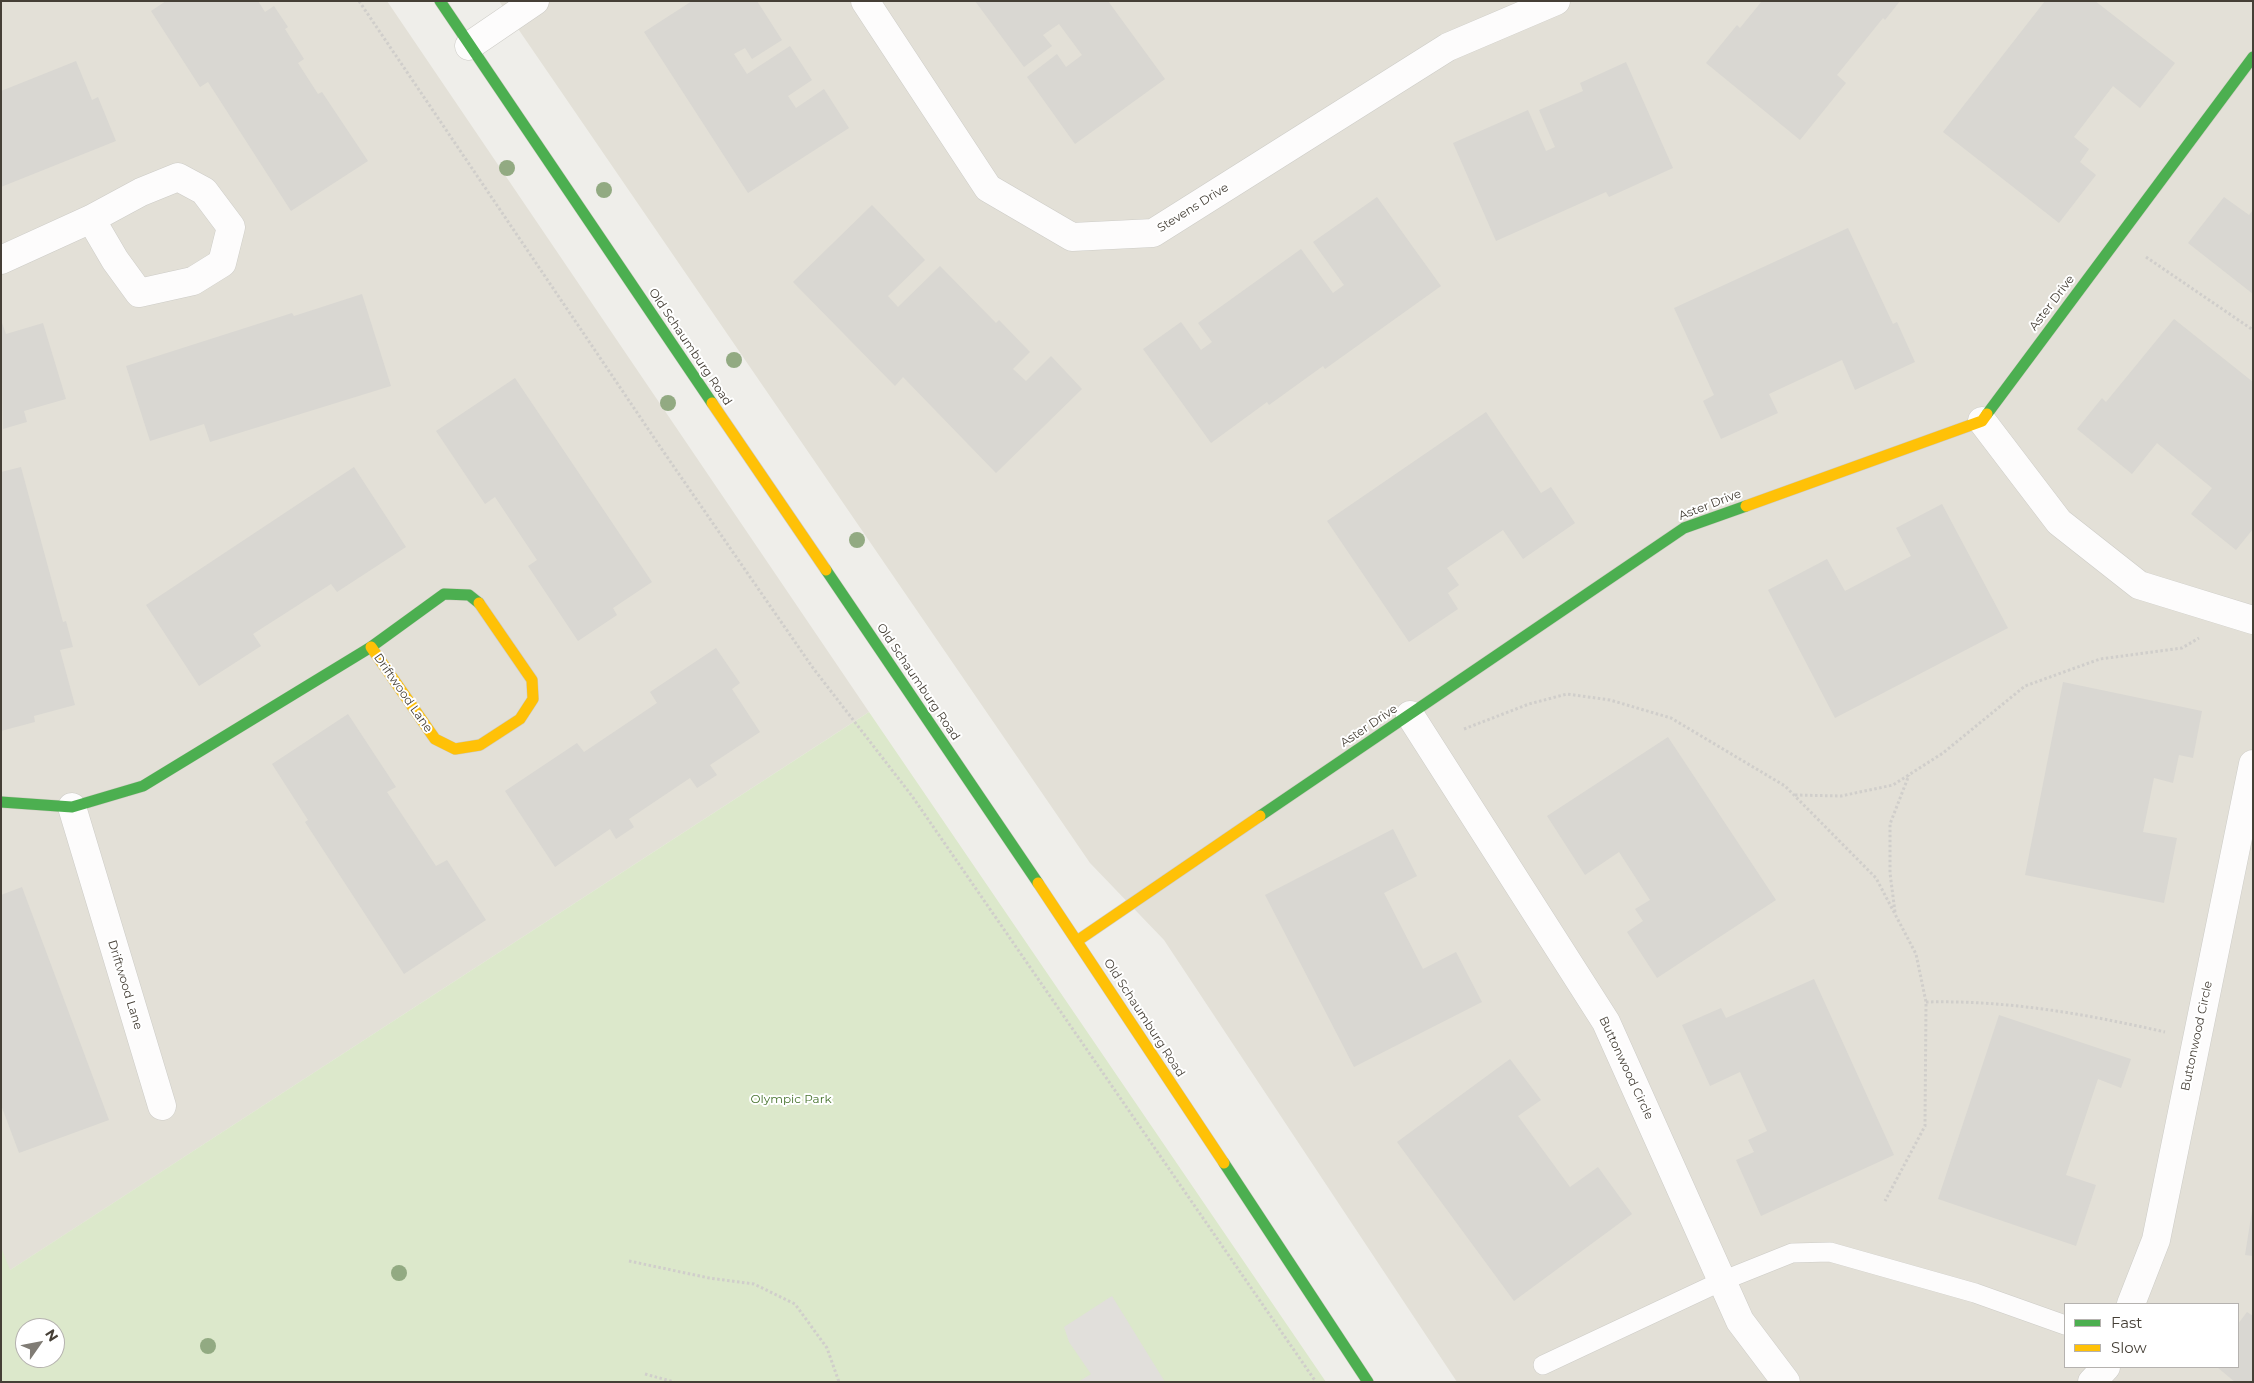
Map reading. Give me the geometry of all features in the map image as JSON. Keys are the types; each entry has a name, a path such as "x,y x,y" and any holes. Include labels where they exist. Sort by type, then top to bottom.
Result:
{"street":[{"name":"Old Schaumburg Road","path":"440,1 1077,941 1368,1382"},
{"path":"470,46 535,1"},
{"name":"Stevens Drive","path":"865,1 988,188 1072,237 1153,233 1448,46 1556,1"},
{"name":"Aster Drive","path":"1077,941 1684,528 1982,421 2253,57"},
{"path":"1,260 91,219 141,192 178,177 204,190 231,226 222,263 193,281 139,293 115,260 91,219"},
{"path":"1982,421 2059,522 2139,585 2253,620"},
{"name":"Driftwood Lane","path":"1,802 72,807 143,786 371,647 444,594 469,595 479,603 532,680 533,699 520,719 488,740 480,745 455,750 435,740 371,647"},
{"name":"Buttonwood Circle","path":"1410,715 1606,1022 1740,1321 1786,1382"},
{"name":"Buttonwood Circle","path":"2131,1303 2156,1240 2253,764"},
{"name":"Driftwood Lane","path":"72,807 162,1106"},
{"path":"2092,1382 2105,1368"}],"lane":[{"path":"1543,1365 1722,1281 1792,1253 1830,1252 1975,1293 2064,1325"}],"path":[{"path":"359,1 812,668 912,796 1316,1382"},
{"path":"2142,254 2253,330"},
{"path":"1794,795 1841,796 1893,785 1943,752 2025,686 2100,659 2182,648 2204,636"},
{"path":"1464,729 1529,704 1567,694 1610,700 1671,718 1785,786 1876,878 1916,954 1926,1002 1925,1126 1885,1201"},
{"path":"1895,914 1890,873 1890,824 1909,774"},
{"path":"1926,1002 1961,1001 2026,1006 2107,1019 2197,1040"},
{"path":"629,1261 754,1284 795,1304 827,1348 839,1382"},
{"path":"645,1374 674,1382"}],"shaded area":[{"path":"1,1 387,1 869,712 1,1276"},
{"path":"499,1 2253,1 2253,1382 1457,1382 1164,940 1090,863"},
{"path":"1112,1296 1165,1382 1078,1382 1091,1374 1069,1342 1064,1327"}],"green space":[{"name":"Olympic Park","path":"869,712 1326,1382 1,1382 1,1247 10,1270"}],"building":[{"path":"166,1 258,1 265,12 274,6 288,27 285,29 304,59 298,63 318,94 322,92 368,161 291,211 208,82 200,87 151,11"},
{"path":"692,1 757,1 782,40 752,59 745,48 734,54 747,74 790,46 812,80 788,96 796,108 824,89 849,128 748,193 644,32"},
{"path":"975,1 1108,1 1165,79 1075,144 1027,77 1057,54 1066,67 1082,55 1059,24 1043,35 1052,46 1024,67"},
{"path":"1762,1 1900,1 1885,20 1883,18 1837,75 1846,83 1800,140 1706,63 1737,25 1740,28"},
{"path":"2045,1 2095,1 2175,63 2140,108 2113,86 2074,137 2089,149 2080,162 2096,175 2059,223 1943,132"},
{"path":"76,61 92,100 98,97 116,141 1,187 1,91"},
{"path":"1626,62 1673,168 1609,197 1606,192 1496,241 1453,143 1528,110 1546,151 1555,147 1539,110 1583,91 1580,83"},
{"path":"1377,197 1441,286 1325,369 1323,366 1269,405 1267,402 1211,443 1143,349 1181,322 1201,350 1212,342 1198,323 1301,249 1333,293 1344,285 1313,242"},
{"path":"2224,197 2249,215 2253,210 2253,294 2188,243"},
{"path":"872,205 925,260 888,296 898,307 940,266 996,323 999,320 1030,352 1013,369 1026,381 1051,356 1082,389 996,473 903,377 895,386 793,282"},
{"path":"1848,228 1893,324 1897,322 1915,362 1855,390 1842,360 1769,394 1778,413 1721,439 1703,401 1714,395 1674,308"},
{"path":"362,294 391,386 210,442 204,424 150,441 126,366 292,313 294,316"},
{"path":"2174,319 2253,382 2253,529 2236,550 2191,514 2212,488 2157,443 2132,474 2077,429 2102,398 2106,402"},
{"path":"1,320 6,334 43,323 66,399 24,411 27,422 3,429"},
{"path":"515,378 652,582 613,608 617,615 578,641 528,566 537,560 495,497 485,504 436,431"},
{"path":"1486,412 1541,493 1551,487 1575,523 1523,559 1503,530 1447,568 1459,585 1448,593 1458,609 1409,642 1327,521"},
{"path":"21,467 63,622 66,621 73,647 60,650 75,705 34,716 35,722 1,731 1,472"},
{"path":"354,467 406,547 337,592 331,584 253,634 261,646 199,686 146,605"},
{"path":"1942,504 2008,628 1835,718 1768,590 1827,559 1845,591 1911,556 1896,528"},
{"path":"716,648 740,683 732,689 760,732 710,765 717,775 697,788 690,778 629,819 634,827 616,839 610,829 555,867 505,791 577,743 584,752 657,703 650,692"},
{"path":"2063,682 2202,711 2193,758 2179,755 2173,783 2154,778 2143,832 2177,838 2164,903 2025,875"},
{"path":"348,714 396,787 387,792 436,866 447,860 486,920 404,974 305,822 308,820 272,764"},
{"path":"1668,737 1776,900 1657,978 1627,932 1643,921 1635,909 1650,900 1619,852 1585,875 1547,816"},
{"path":"1393,829 1417,876 1384,893 1423,969 1456,952 1482,1002 1354,1067 1265,895"},
{"path":"22,887 109,1120 19,1153 1,1105 1,895"},
{"path":"1814,979 1894,1155 1761,1216 1736,1160 1754,1152 1748,1140 1767,1131 1740,1072 1710,1086 1682,1025 1721,1008 1726,1018"},
{"path":"1999,1015 2131,1059 2121,1088 2098,1079 2066,1175 2096,1185 2076,1246 1938,1199"},
{"path":"1510,1059 1541,1100 1518,1116 1570,1187 1598,1167 1632,1214 1514,1301 1397,1142"},
{"path":"2253,1211 2253,1256 2245,1255"},
{"path":"2247,1312 2253,1316 2253,1382 2235,1382 2218,1368 2239,1368 2239,1323"}],"traffic: fast":[{"path":"440,1 712,403"},
{"path":"1987,414 2253,57"},
{"path":"1260,816 1684,528 1746,506"},
{"path":"826,570 1038,883"},
{"path":"1,802 72,807 143,786 371,647 444,594 469,595 479,603"},
{"path":"1224,1163 1368,1382"}],"traffic: slow":[{"path":"712,403 826,570"},
{"path":"1746,506 1982,421 1987,414"},
{"path":"371,647 435,739 455,749 480,745 520,719 533,699 532,680 479,603"},
{"path":"1077,941 1260,816"},
{"path":"1038,883 1224,1163"}]}
